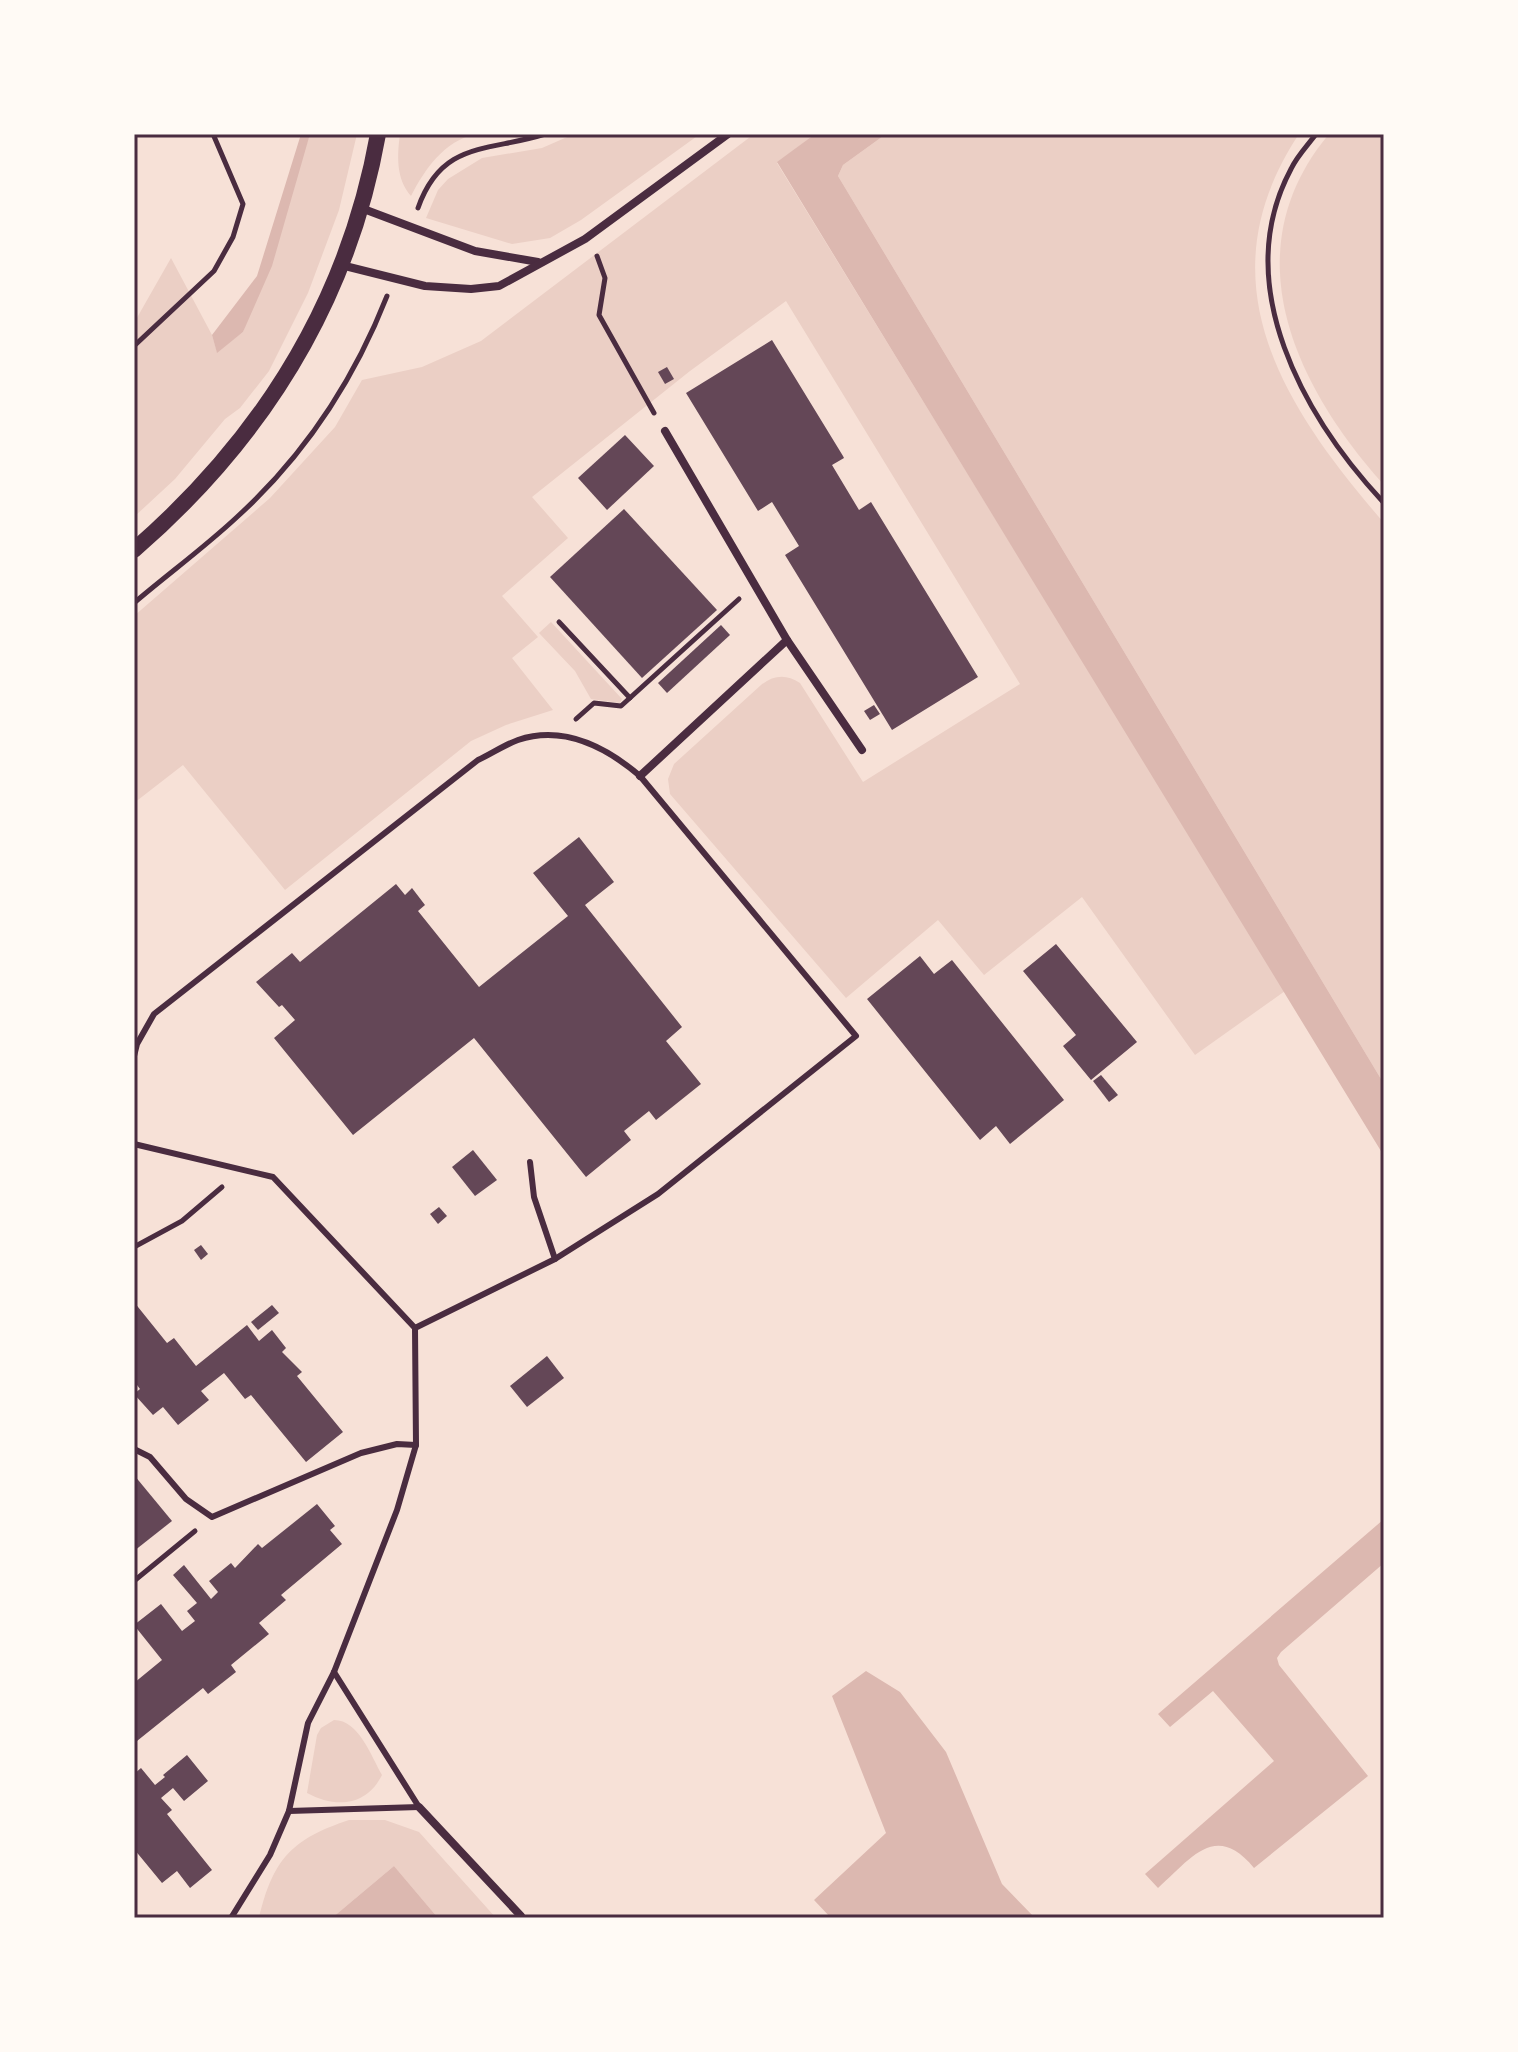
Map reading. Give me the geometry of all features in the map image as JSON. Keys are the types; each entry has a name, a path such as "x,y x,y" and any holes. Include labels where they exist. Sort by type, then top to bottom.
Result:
{"main road":[{"path":"134,550 219,467 259,417 308,339 341,265 361,208 378,134"}],"street":[{"path":"341,265 448,289 499,286 585,239 728,134"},
{"path":"361,208 475,251 539,262"},
{"path":"665,431 787,640 862,750"},
{"path":"640,776 787,640"},
{"path":"419,1807 521,1916"}],"lane":[{"path":"134,1056 137,1044 154,1014 478,760 519,740 557,735 593,743 640,776 856,1036 658,1194 555,1259 415,1328"},
{"path":"134,1144 273,1177 415,1328 416,1445 397,1510 334,1672 308,1723 289,1811 270,1855 231,1918"},
{"path":"530,1162 534,1197 555,1259"},
{"path":"134,1449 150,1457 186,1499 212,1517 361,1453 397,1444 416,1445"},
{"path":"334,1672 419,1807"},
{"path":"289,1811 419,1807"}],"path":[{"path":"134,346 214,271 233,237 243,204 213,134"},
{"path":"412,226 432,179 466,152 545,134"},
{"path":"1316,134 1291,168 1276,206 1269,237 1268,275 1272,308 1284,352 1304,392 1337,443 1384,503"},
{"path":"585,239 601,261 605,278 599,315 665,431"},
{"path":"134,603 238,517 306,441 363,352 394,279"},
{"path":"557,735 594,703 621,706 754,584"},
{"path":"559,622 630,698"},
{"path":"134,1247 182,1221 244,1168"},
{"path":"134,1581 212,1517"}],"shaded area":[{"path":"301,134 310,134 272,266 243,332 217,353 212,335 257,276"},
{"path":"310,134 357,134 339,210 308,293 269,371 240,408 225,419 175,479 134,517 134,323 171,258 212,335 217,352 243,332"},
{"path":"400,134 476,134 445,150 411,196 400,175"},
{"path":"574,134 700,134 581,220 550,238 512,244 426,218 438,190 448,179 482,158 542,148"},
{"path":"754,134 815,134 777,163 1285,991 1195,1055 1082,897 984,975 938,920 846,998 670,794 668,779 674,764 771,679 785,677 800,683 863,782 1020,684 786,301 690,371 532,497 568,538 502,596 538,637 512,658 553,710 506,725 471,741 285,890 183,765 134,803 134,616 270,498 335,427 362,380 422,367 481,341"},
{"path":"815,134 886,134 843,165 838,176 1384,1084 1384,1156 777,162"},
{"path":"886,134 1299,134 1270,188 1257,241 1256,292 1267,340 1287,388 1315,434 1384,523 1384,1084 838,176 843,165"},
{"path":"1329,134 1384,134 1384,485 1324,405 1302,361 1286,316 1280,270 1284,224 1300,179"},
{"path":"551,622 622,699 620,703 591,699 575,671 539,633"},
{"path":"1384,1519 1384,1563 1277,1658 1279,1665 1368,1776 1254,1868 1240,1854 1227,1847 1215,1846 1193,1857 1158,1888 1145,1874 1274,1761 1213,1691 1170,1727 1158,1714"},
{"path":"866,1671 900,1692 946,1752 1002,1884 1035,1918 831,1918 814,1900 886,1833 832,1696"},
{"path":"334,1720 357,1732 382,1775 367,1793 349,1802 328,1801 307,1793 317,1735 321,1728"},
{"path":"349,1820 385,1820 419,1832 496,1918 438,1918 394,1866 332,1918 259,1918 271,1880 288,1854 313,1835"},
{"path":"394,1866 438,1918 332,1918"}],"building":[{"path":"772,340 843,456 832,465 859,510 871,502 978,677 892,730 785,555 799,546 772,502 758,511 686,393"},
{"path":"667,367 674,379 665,384 658,372"},
{"path":"625,435 654,466 607,510 578,478"},
{"path":"624,509 717,610 642,678 550,577"},
{"path":"721,625 730,635 667,693 658,683"},
{"path":"874,705 880,714 870,720 864,711"},
{"path":"579,837 614,882 585,905 682,1027 666,1041 701,1084 656,1120 649,1111 624,1131 631,1140 586,1177 474,1038 353,1135 274,1038 295,1020 256,982 292,953 300,962 396,884 405,895 412,888 425,905 418,911 479,987 568,916 533,873"},
{"path":"1056,944 1137,1042 1091,1080 1063,1046 1076,1035 1023,971"},
{"path":"920,956 934,974 952,960 1064,1100 1010,1144 996,1126 980,1140 867,999"},
{"path":"1101,1075 1118,1095 1109,1102 1093,1081"},
{"path":"473,1150 497,1180 475,1196 452,1167"},
{"path":"439,1207 447,1216 438,1224 430,1214"},
{"path":"201,1245 208,1254 201,1260 194,1250"},
{"path":"134,1302 167,1343 174,1338 196,1366 247,1325 259,1341 272,1330 286,1348 282,1352 302,1372 297,1376 343,1432 306,1462 251,1395 245,1399 224,1373 201,1391 209,1400 178,1425 163,1407 153,1415 134,1394 140,1389 134,1381"},
{"path":"272,1305 279,1313 258,1330 251,1322"},
{"path":"547,1356 564,1378 527,1407 510,1386"},
{"path":"134,1475 172,1521 134,1551"},
{"path":"317,1504 335,1526 330,1530 342,1544 281,1595 286,1600 259,1623 269,1634 231,1665 236,1672 208,1694 203,1688 137,1741 134,1737 134,1683 162,1660 134,1625 161,1604 182,1631 195,1621 187,1611 197,1603 173,1575 184,1565 211,1599 218,1592 209,1581 231,1563 235,1568 258,1544 262,1548"},
{"path":"187,1755 208,1781 184,1801 173,1788 161,1798 172,1810 167,1814 212,1870 190,1888 177,1871 162,1883 134,1849 134,1774 141,1768 155,1785"}]}
